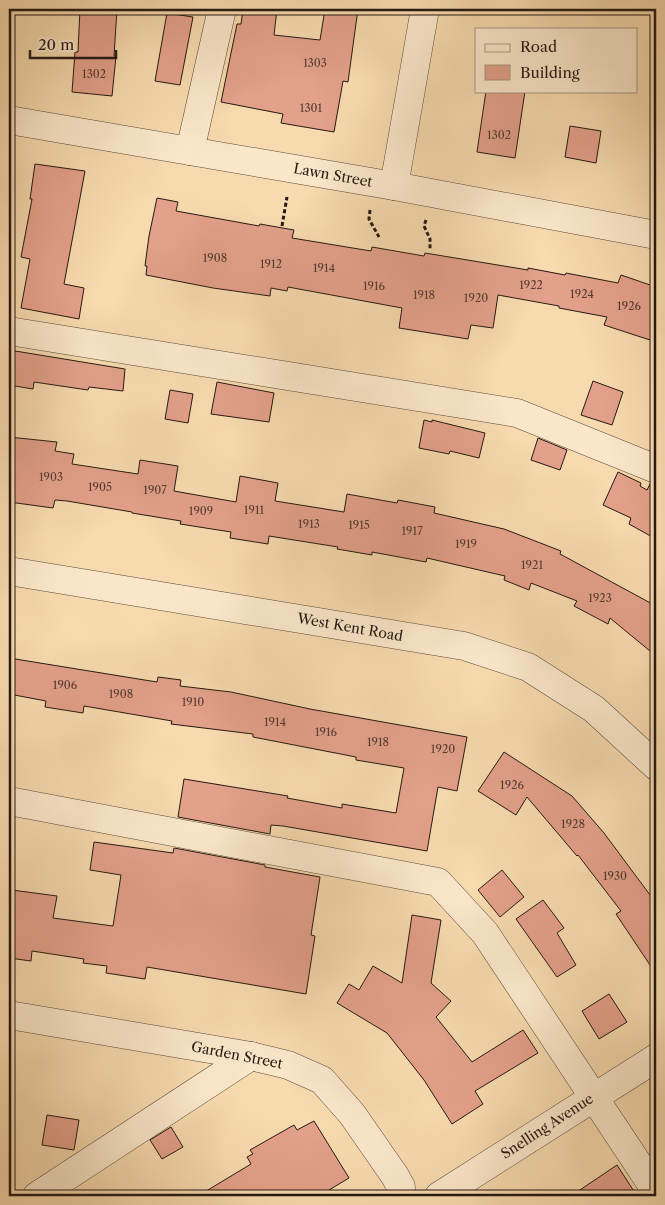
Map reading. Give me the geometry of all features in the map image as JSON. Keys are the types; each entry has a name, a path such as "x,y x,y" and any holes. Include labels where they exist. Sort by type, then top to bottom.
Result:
{"street":[{"path":"190,150 222,9"},
{"path":"394,186 425,9"},
{"name":"Lawn Street","path":"9,120 394,186 656,235"},
{"path":"9,331 516,413 656,469"},
{"name":"West Kent Road","path":"9,571 464,646 528,667 594,709 656,766"},
{"path":"9,801 438,882 485,933 656,1192"},
{"name":"Garden Street","path":"9,1015 251,1056 288,1065 322,1080 352,1114 395,1176 401,1187 400,1196"},
{"path":"37,1196 251,1056"},
{"name":"Snelling Avenue","path":"439,1196 656,1058"}],"building":[{"path":"80,9 117,9 114,56 116,56 112,96 72,92 75,52 78,52"},
{"path":"243,9 277,9 274,35 320,40 325,9 358,9 348,82 343,81 334,132 281,123 283,114 221,102 237,24 241,24"},
{"path":"167,13 193,17 180,85 155,81"},
{"path":"486,92 525,92 515,158 477,152"},
{"path":"570,126 601,131 596,163 565,157"},
{"path":"35,164 85,171 64,284 84,288 79,319 21,308 30,259 21,257 32,199 30,199"},
{"path":"157,198 178,202 176,211 259,226 260,224 294,230 292,238 371,251 372,247 424,256 425,253 528,270 528,268 565,275 566,273 618,283 621,275 656,287 656,342 604,325 607,317 498,295 493,328 471,325 468,339 399,328 402,308 288,287 287,291 271,288 270,296 213,288 146,275 147,266 145,266 149,236"},
{"path":"9,350 125,369 123,391 89,387 88,390 34,382 33,389 9,385"},
{"path":"593,381 623,392 612,425 581,415"},
{"path":"217,382 274,393 269,422 211,414"},
{"path":"170,390 193,394 188,423 165,419"},
{"path":"424,420 432,422 432,420 485,433 479,458 450,451 449,454 419,448"},
{"path":"9,437 57,442 55,451 74,454 72,464 138,474 140,460 178,466 174,491 236,502 240,476 278,483 275,501 344,512 347,494 397,503 398,500 435,507 434,513 504,529 561,551 560,554 656,606 656,656 610,618 608,624 574,606 577,601 531,583 529,590 504,580 505,576 427,558 426,562 372,552 372,555 337,549 338,547 269,536 268,544 230,538 231,532 180,524 181,521 67,501 55,500 53,508 9,502"},
{"path":"538,438 567,450 560,470 531,460"},
{"path":"618,472 641,483 640,486 647,490 650,484 656,484 656,539 629,524 631,518 603,505"},
{"path":"9,658 157,682 158,677 181,680 180,686 231,692 310,709 467,737 457,791 438,787 427,851 283,826 271,825 270,834 178,817 184,779 288,796 287,798 342,808 342,804 396,813 404,768 356,760 356,757 253,737 253,734 171,724 172,721 84,706 83,713 45,707 46,701 9,694"},
{"path":"504,752 572,796 604,833 656,903 656,974 616,914 621,911 578,855 527,797 516,815 478,791"},
{"path":"94,842 173,853 174,848 320,877 311,935 315,936 306,994 147,967 145,979 106,973 107,966 83,963 84,959 32,951 31,961 9,958 9,915 12,890 57,896 53,918 113,926 121,875 90,870"},
{"path":"502,870 524,897 500,917 478,890"},
{"path":"543,900 564,928 557,933 576,965 557,977 516,919"},
{"path":"412,915 441,920 431,983 451,1001 436,1017 472,1062 523,1030 538,1053 475,1091 483,1104 452,1124 424,1080 387,1033 337,1003 349,984 359,990 373,966 402,983"},
{"path":"609,994 627,1022 599,1039 582,1011"},
{"path":"47,1115 79,1120 74,1150 42,1145"},
{"path":"314,1121 349,1178 319,1196 198,1196 251,1164 247,1157 253,1154 250,1150 294,1125 297,1130"},
{"path":"171,1127 183,1147 162,1159 150,1140"},
{"path":"617,1165 637,1196 571,1196"}]}
